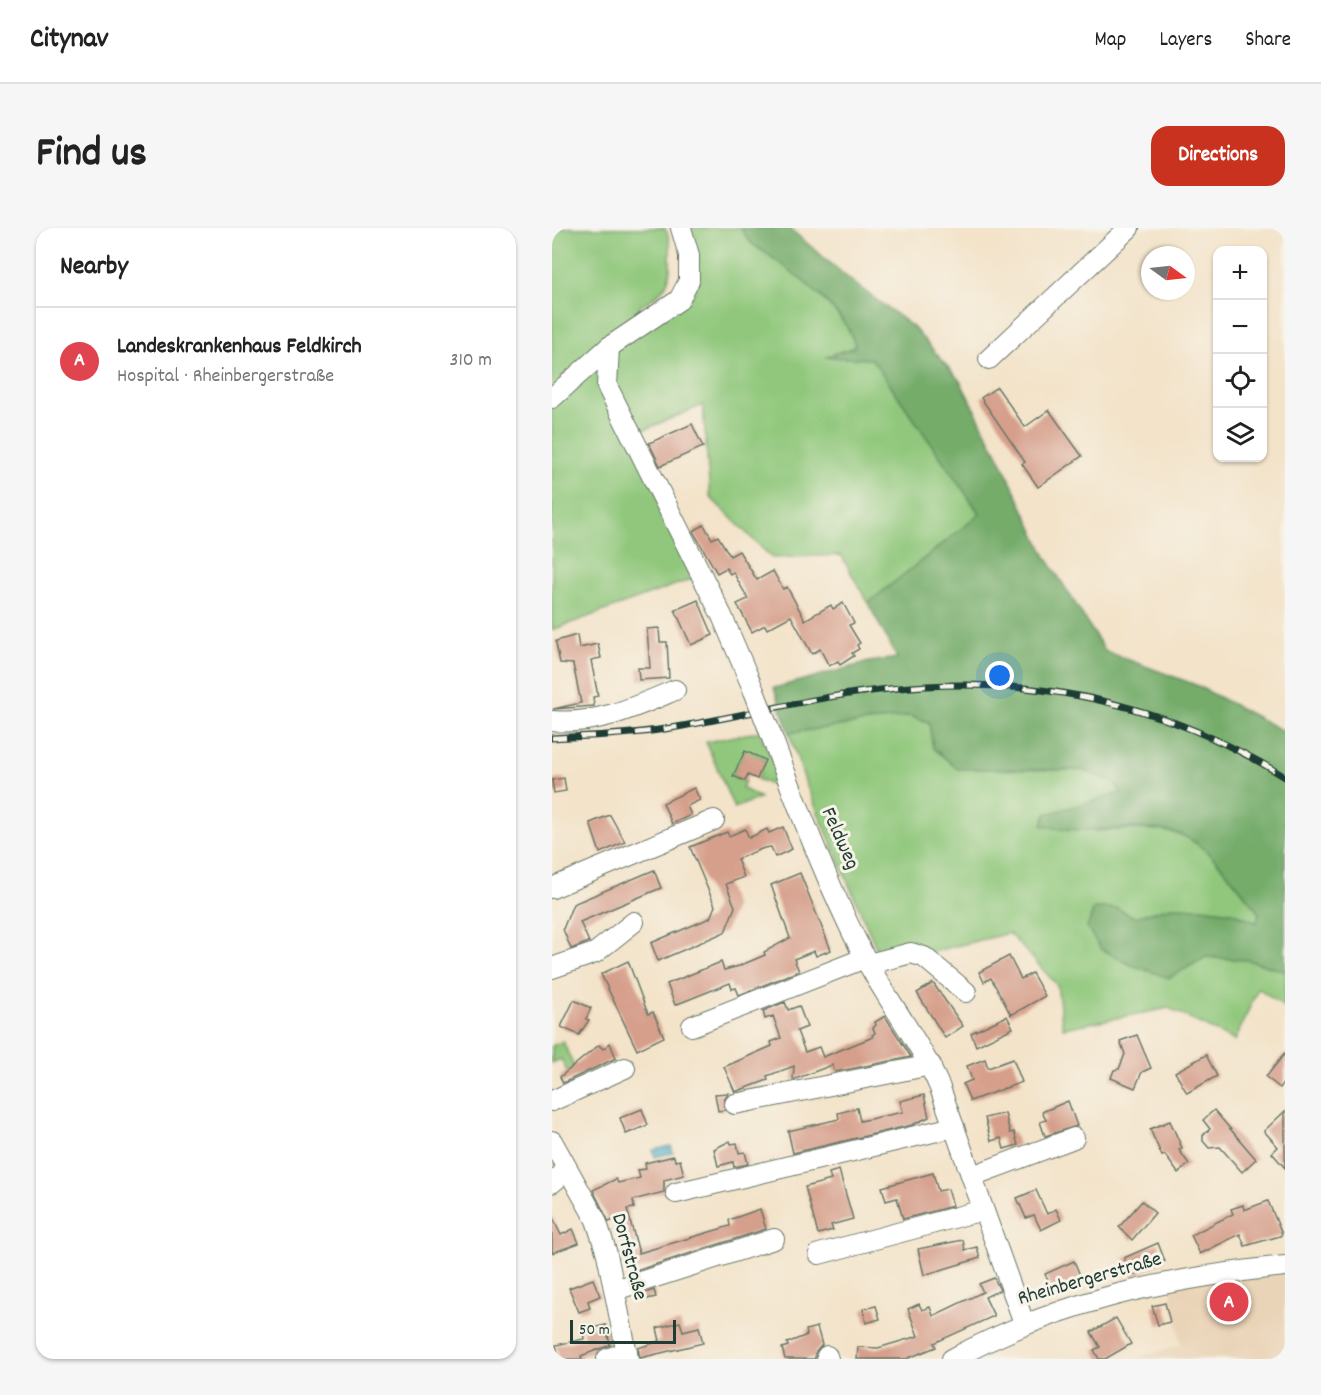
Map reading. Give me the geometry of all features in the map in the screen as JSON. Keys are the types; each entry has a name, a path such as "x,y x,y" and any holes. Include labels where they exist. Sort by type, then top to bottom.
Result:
{"street":[{"path":"552,399 582,369 609,347 679,300 689,281 689,255 681,228"},
{"path":"989,359 1129,228"},
{"name":"Feldweg","path":"609,347 607,386 722,616 797,802 867,961 931,1065 1024,1323"},
{"path":"582,369 606,374"},
{"path":"552,721 567,723 608,717 675,690"},
{"path":"552,888 714,820"},
{"path":"552,968 595,953 633,922"},
{"path":"692,1026 867,961 911,953 924,957 966,992"},
{"path":"735,1104 931,1065"},
{"path":"552,1101 625,1068"},
{"path":"676,1193 954,1127"},
{"path":"972,1176 1074,1138"},
{"name":"Dorfstraße","path":"552,1141 596,1220 607,1254 627,1355"},
{"path":"552,1183 567,1170"},
{"path":"819,1254 983,1210"},
{"path":"615,1290 774,1239"},
{"name":"Rheinbergerstraße","path":"952,1359 1024,1323 1068,1307 1142,1286 1285,1266"},
{"path":"607,1359 627,1355"}],"shaded area":[{"path":"1285,1267 1285,1359 1132,1359 1181,1345 1170,1286"}],"green space":[{"path":"552,228 665,228 670,245 669,275 660,293 638,308 643,317 680,301 689,228 741,228 753,245 794,273 844,322 855,347 827,356 872,358 980,514 868,603 841,555 772,558 710,497 703,405 629,436 697,577 552,630"},
{"path":"741,228 789,228 854,283 913,327 960,381 1046,557 1105,651 1196,685 1285,732 1285,971 1247,960 1206,957 1169,978 1129,964 1101,949 1087,928 1094,908 1116,908 1134,917 1172,907 1200,908 1232,912 1257,923 1259,913 1211,856 1188,838 1176,833 1143,828 1075,830 1042,825 1046,814 1122,793 1114,782 1082,770 958,769 933,748 929,722 909,716 789,733 774,688 869,662 897,658 868,603 980,514 872,359 825,357 855,347 844,322 794,273 753,245"},
{"path":"909,716 929,722 933,748 958,769 1082,770 1114,782 1123,793 1097,801 1095,831 1135,829 1165,831 1187,837 1199,845 1222,866 1259,913 1257,923 1232,912 1200,908 1172,907 1134,917 1116,908 1169,977 1206,957 1247,960 1285,971 1285,1007 1258,988 1235,1041 1169,1008 1063,1028 1057,985 1009,933 883,964 806,784 789,733"},
{"path":"760,731 782,783 772,785 757,779 765,760 745,752 733,776 745,781 742,788 760,798 734,808 706,742"},
{"path":"563,1041 577,1074 570,1077 561,1059 552,1063 552,1046"}],"water":[{"path":"671,1146 673,1153 655,1157 653,1150"}],"building":[{"path":"997,387 1025,427 1049,410 1082,456 1038,487 1022,464 1025,462 981,398"},
{"path":"692,424 703,447 660,466 649,443"},
{"path":"704,525 712,539 718,536 730,556 739,551 757,580 773,571 783,589 787,587 805,620 831,605 833,609 843,603 854,623 849,625 860,643 857,645 859,649 852,653 854,656 840,665 838,661 829,666 820,649 812,654 791,616 767,629 765,625 752,632 737,604 748,599 733,572 730,574 726,568 717,573 693,531"},
{"path":"698,600 713,635 691,645 675,610"},
{"path":"659,628 660,642 667,642 669,678 639,680 638,668 650,668 647,629"},
{"path":"577,635 579,648 598,644 601,658 591,660 598,696 593,697 594,706 553,709 581,703 573,664 560,663 556,643 556,641"},
{"path":"745,751 765,760 757,779 748,775 745,781 733,776"},
{"path":"564,778 566,791 554,793 552,780"},
{"path":"694,788 700,800 687,806 691,815 672,824 663,803"},
{"path":"610,815 625,842 600,853 590,823"},
{"path":"783,827 792,849 775,857 771,847 764,848 737,859 744,877 726,884 735,907 725,932 658,961 651,943 710,918 715,906 690,847 727,832 729,836 745,829 749,838 767,829 769,833"},
{"path":"654,870 661,888 580,922 589,942 571,949 563,929 573,904"},
{"path":"800,873 831,950 816,956 814,951 794,959 799,971 739,995 736,988 732,989 730,983 675,1005 667,984 721,962 724,970 739,966 765,955 764,952 790,938 771,885"},
{"path":"1009,956 1021,979 1032,973 1045,996 1011,1015 991,978 984,982 979,972"},
{"path":"628,961 648,1014 653,1012 664,1037 637,1050 601,974"},
{"path":"933,983 963,1026 945,1038 917,993"},
{"path":"574,1000 591,1008 586,1019 589,1020 579,1035 561,1027"},
{"path":"785,1002 788,1010 799,1006 807,1027 797,1031 805,1052 819,1047 823,1057 873,1037 875,1022 885,1016 911,1057 835,1072 832,1065 793,1080 794,1066 767,1076 768,1080 735,1092 724,1067 772,1046 771,1042 781,1038 773,1016 765,1019 763,1011"},
{"path":"1007,1016 1013,1028 976,1046 971,1033"},
{"path":"1137,1035 1151,1068 1142,1072 1135,1088 1111,1078 1114,1070 1119,1069 1125,1054 1120,1041"},
{"path":"610,1043 616,1058 563,1083 560,1077 599,1045 603,1049"},
{"path":"1285,1053 1285,1081 1280,1088 1266,1077"},
{"path":"1206,1055 1217,1076 1187,1093 1175,1072"},
{"path":"985,1059 988,1068 1013,1059 1022,1082 970,1101 963,1084 972,1080 967,1066"},
{"path":"728,1093 724,1101 725,1110 718,1111 715,1094"},
{"path":"924,1095 929,1117 912,1125 793,1153 788,1131 839,1119 838,1113 857,1108 860,1121 903,1112 900,1101"},
{"path":"1068,1101 1077,1126 1045,1136 1040,1122 1046,1120 1042,1112"},
{"path":"642,1109 648,1125 626,1134 620,1118"},
{"path":"1214,1110 1256,1159 1242,1172 1220,1147 1209,1148 1203,1141 1203,1135 1210,1129 1203,1120"},
{"path":"1285,1111 1285,1168 1272,1153 1278,1147 1264,1131"},
{"path":"1005,1113 1010,1133 1014,1132 1018,1145 1004,1149 1001,1138 991,1141 985,1118"},
{"path":"1170,1121 1182,1148 1179,1150 1189,1164 1178,1173 1165,1155 1162,1156 1150,1129"},
{"path":"730,1141 731,1144 737,1143 739,1153 745,1152 748,1164 734,1167 733,1162 718,1166 714,1149"},
{"path":"674,1156 675,1161 680,1160 684,1175 664,1180 664,1192 633,1200 634,1208 627,1209 639,1253 730,1226 729,1220 760,1209 766,1229 632,1272 618,1218 609,1222 593,1190 616,1179 618,1183 640,1178 638,1170 646,1169 645,1163"},
{"path":"839,1170 853,1219 831,1225 833,1230 818,1234 805,1187 831,1180 829,1173"},
{"path":"933,1173 938,1191 948,1189 953,1206 903,1219 897,1198 886,1201 882,1187"},
{"path":"1036,1190 1047,1214 1056,1209 1061,1220 1041,1230 1034,1215 1026,1218 1017,1198"},
{"path":"1142,1201 1155,1213 1132,1240 1119,1227"},
{"path":"1268,1201 1282,1234 1280,1236 1245,1246 1240,1234 1200,1254 1191,1235 1233,1214 1231,1209 1243,1205 1244,1210"},
{"path":"552,1216 561,1235 573,1229 579,1243 552,1253"},
{"path":"963,1240 965,1250 977,1247 980,1258 924,1275 918,1249"},
{"path":"1158,1243 1165,1261 1132,1276 1124,1258"},
{"path":"1074,1261 1082,1280 1074,1284 1075,1287 1054,1293 1045,1274"},
{"path":"994,1278 1000,1290 985,1297 994,1316 934,1343 936,1347 906,1359 857,1359 858,1347 878,1348 918,1336 908,1309 919,1304 922,1310 930,1307 933,1316 983,1292 979,1284"},
{"path":"593,1279 600,1296 588,1301 590,1308 579,1312 569,1288"},
{"path":"654,1290 656,1297 638,1301 637,1296"},
{"path":"1165,1303 1170,1322 1158,1325 1152,1306"},
{"path":"876,1306 880,1319 866,1323 863,1309"},
{"path":"1116,1318 1131,1344 1105,1359 1099,1359 1094,1350 1100,1347 1091,1332"},
{"path":"680,1322 683,1331 699,1327 703,1343 640,1358 638,1348 660,1341 657,1328"},
{"path":"606,1325 610,1345 581,1356 582,1359 559,1359 556,1345 584,1339 583,1330"},
{"path":"817,1327 822,1345 815,1353 815,1359 785,1359 782,1348 788,1346 787,1343 807,1335 806,1330"}],"railway":[{"path":"552,738 665,729 861,692 942,685 993,686 1044,690 1094,699 1144,712 1239,751 1285,777"}],"place":[{"name":"Landeskrankenhaus Feldkirch","path":"1229,1302"}]}
